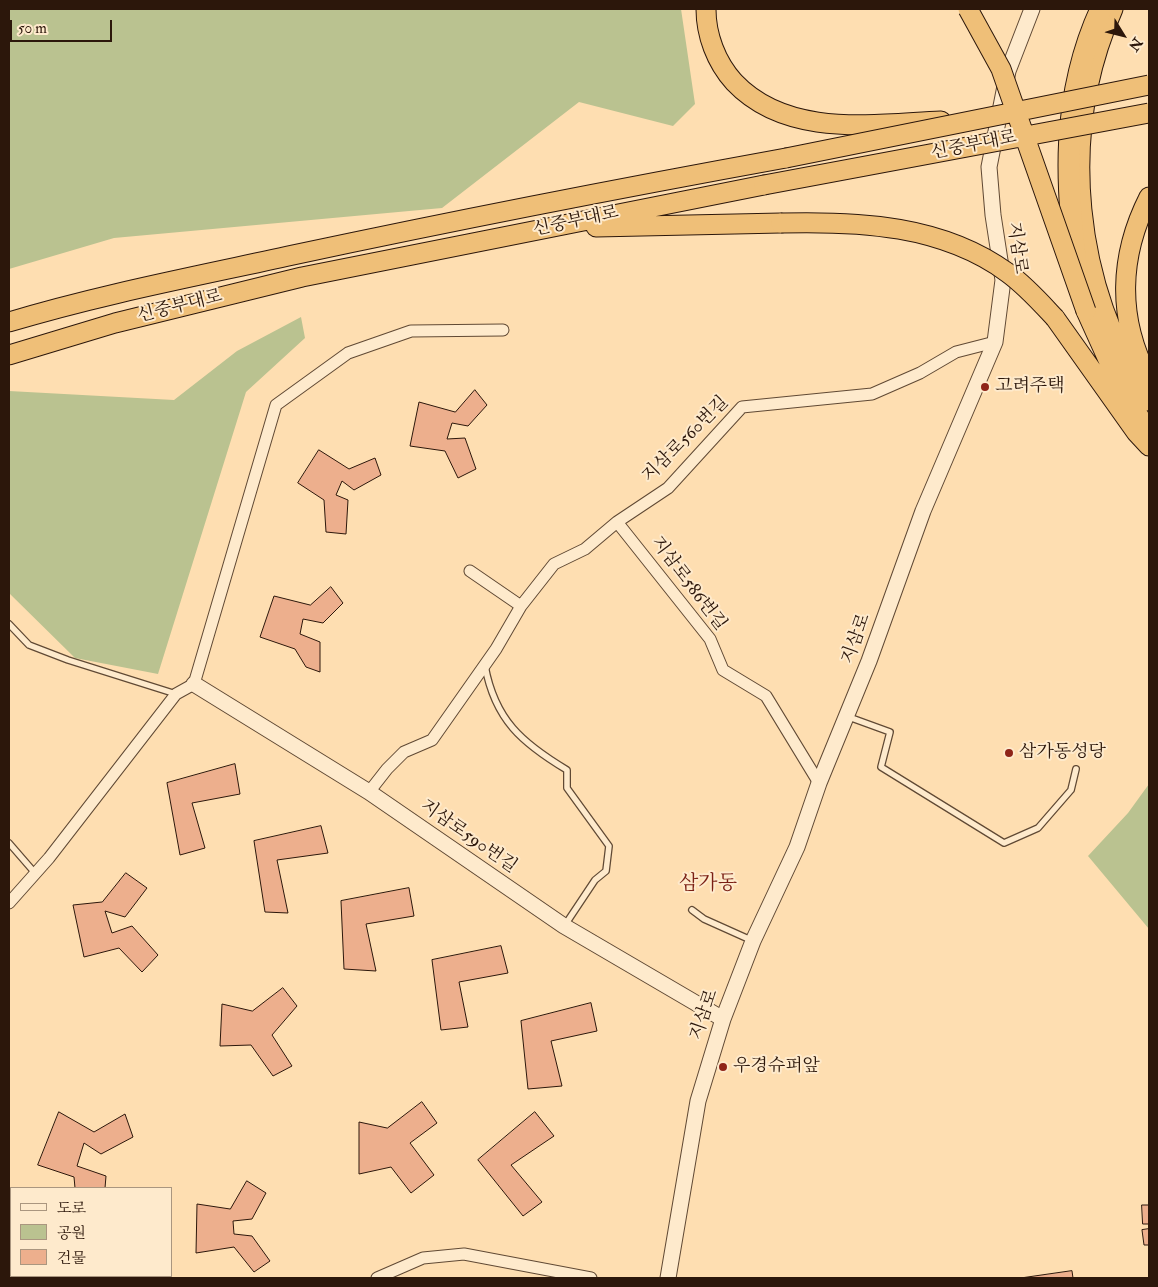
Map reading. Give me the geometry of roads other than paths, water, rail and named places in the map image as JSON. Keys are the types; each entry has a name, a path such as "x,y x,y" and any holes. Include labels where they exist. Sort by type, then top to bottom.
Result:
{"highway":[{"path":"706,9 707,28 728,75 742,90 763,105 800,119 862,124 970,120"},
{"path":"968,9 1001,69 1086,312 1114,374 1149,432"},
{"path":"1086,312 1073,244 1067,173 1074,87 1086,40 1101,9"},
{"path":"1113,9 1094,65 1082,118 1080,184 1084,232 1091,274 1103,311 1116,344 1149,401"},
{"name":"신중부대로","path":"9,322 163,283 364,240 603,191 786,158 1149,84"},
{"name":"신중부대로","path":"9,356 115,323 302,277 764,185 1149,113"},
{"path":"1149,198 1137,222 1127,258 1125,287 1128,325 1138,358 1149,380"},
{"path":"543,229 782,223 868,224 906,229 942,240 977,254 1008,272 1030,291 1055,318 1126,418 1149,446"}],"street":[{"name":"지삼로","path":"668,1278 698,1101 723,1019 753,940 797,847 820,783 869,661 922,512 995,342 1003,280 992,215 989,167 1008,71 1032,9"},
{"path":"9,903 49,858 176,694 194,684 276,405 348,353 410,330 503,330"},
{"name":"지삼로560번길","path":"369,792 387,769 404,752 432,740 484,665 521,606 554,564 585,549 617,522 668,488 742,407 872,394 920,373 956,352 995,342"},
{"name":"지삼로586번길","path":"617,522 710,639 723,670 766,696 820,783"},
{"path":"470,571 521,606"},
{"name":"지삼로590번길","path":"194,684 369,792 564,926 723,1019"},
{"path":"377,1278 424,1258 464,1254 591,1278"}],"lane":[{"path":"9,624 29,644 68,660 176,694"},
{"path":"484,665 490,691 506,723 535,750 567,770 567,788 608,846 606,871 595,880 564,926"},
{"path":"846,716 890,732 881,767 1004,844 1038,828 1071,790 1076,769"},
{"path":"9,844 35,873"},
{"path":"692,910 704,919 753,940"}],"place":[{"name":"고려주택","path":"985,387"},
{"name":"삼가동성당","path":"1009,753"},
{"name":"우경슈퍼앞","path":"723,1067"}],"district":[{"name":"삼가동","path":"708,885"}]}
